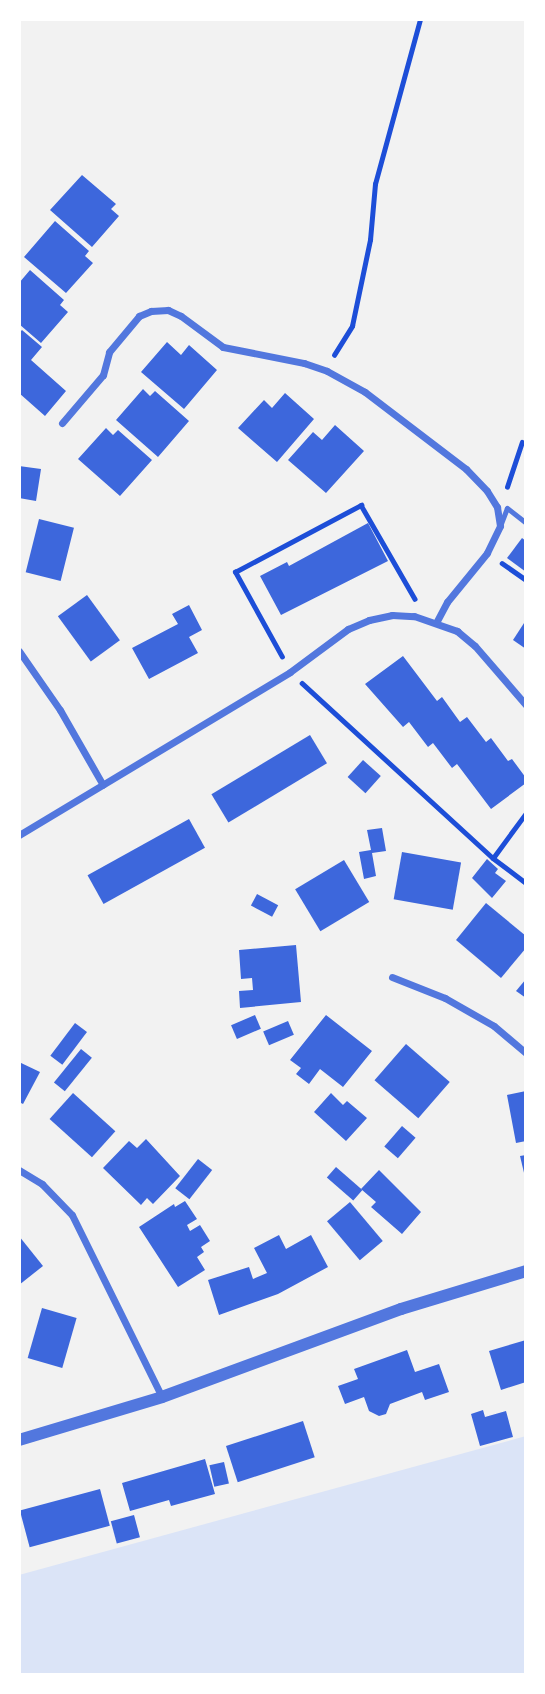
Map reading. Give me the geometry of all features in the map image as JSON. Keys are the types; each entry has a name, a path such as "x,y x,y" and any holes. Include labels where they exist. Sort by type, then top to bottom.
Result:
{"street":[{"path":"62,424 103,375 109,352 139,316 151,311 168,310 181,316 223,346 325,370 365,392 466,469 488,491 497,507 500,526 487,553 447,602 437,621"},
{"path":"19,835 290,672 348,629 369,620 392,615 426,618 457,631 475,646 526,705"},
{"path":"19,651 60,710 103,785"},
{"path":"392,977 445,998 494,1026 526,1053"},
{"path":"19,1170 42,1184 72,1215 162,1397"},
{"path":"19,1440 162,1397 401,1309 526,1271"}],"lane":[{"path":"500,526 507,508 526,523"}],"path":[{"path":"325,370 352,326 370,240 375,184 420,19"},
{"path":"500,526 513,463 522,442"},
{"path":"426,618 361,505 235,572 290,672 493,858 526,883"},
{"path":"487,553 526,580"},
{"path":"493,858 526,813"}],"shaded area":[{"path":"526,1436 526,1675 19,1675 19,1575"}],"building":[{"path":"82,175 116,204 111,209 119,216 92,247 50,210"},
{"path":"55,221 89,251 85,256 93,263 66,293 24,257"},
{"path":"30,270 64,300 60,305 68,312 41,343 19,324 19,283"},
{"path":"22,330 42,347 31,360 66,391 45,416 19,393 19,333"},
{"path":"167,342 181,355 189,345 217,370 184,409 141,372"},
{"path":"143,389 150,396 155,391 189,421 158,457 116,420"},
{"path":"285,393 314,419 277,462 238,428 264,400 272,408"},
{"path":"335,425 364,451 326,493 288,460 313,432 322,440"},
{"path":"106,428 113,435 118,430 152,460 120,496 78,459"},
{"path":"19,466 41,469 36,501 19,498"},
{"path":"39,519 74,528 61,581 26,572"},
{"path":"368,523 388,561 281,615 260,576 287,562 289,566"},
{"path":"522,538 526,541 526,572 507,558"},
{"path":"87,595 120,640 91,661 58,616"},
{"path":"189,605 202,630 189,637 198,653 149,679 132,648 178,624 172,614"},
{"path":"526,620 526,649 513,640"},
{"path":"403,656 437,701 442,697 460,722 467,717 486,742 491,738 508,761 512,759 526,778 526,783 491,809 457,764 452,768 433,743 428,747 409,722 403,727 365,684"},
{"path":"310,735 327,763 228,823 211,794"},
{"path":"363,760 381,776 365,793 348,777"},
{"path":"189,819 205,848 104,904 88,875"},
{"path":"382,828 386,851 372,853 376,876 364,879 359,852 371,850 367,830"},
{"path":"402,852 461,862 453,910 394,899"},
{"path":"487,859 498,869 495,873 506,881 492,898 472,878"},
{"path":"344,860 369,902 320,931 295,889"},
{"path":"257,894 278,905 272,917 251,905"},
{"path":"486,903 526,936 526,948 501,978 456,940"},
{"path":"296,945 301,1002 240,1008 239,991 253,990 252,978 241,979 239,950"},
{"path":"526,979 526,998 516,991"},
{"path":"255,1015 261,1029 237,1039 231,1025"},
{"path":"326,1015 372,1051 343,1087 320,1069 309,1084 296,1074 301,1068 290,1060"},
{"path":"288,1021 294,1035 269,1045 263,1032"},
{"path":"75,1023 87,1032 62,1065 50,1056"},
{"path":"406,1044 450,1082 418,1118 375,1080"},
{"path":"81,1049 92,1058 65,1091 54,1082"},
{"path":"19,1062 40,1072 23,1104 19,1102"},
{"path":"526,1091 526,1141 516,1143 507,1095"},
{"path":"73,1093 115,1131 92,1157 50,1119"},
{"path":"331,1093 343,1105 347,1101 367,1118 346,1141 314,1112"},
{"path":"402,1126 416,1138 398,1158 384,1146"},
{"path":"146,1139 180,1176 153,1204 147,1198 141,1205 103,1168 129,1141 137,1148"},
{"path":"526,1155 526,1177 525,1177 520,1156"},
{"path":"198,1159 212,1170 189,1199 175,1188"},
{"path":"336,1167 362,1190 353,1201 327,1178"},
{"path":"379,1170 421,1212 402,1234 371,1207 376,1202 361,1189"},
{"path":"185,1201 197,1219 187,1225 190,1231 200,1225 210,1241 201,1247 204,1252 197,1257 205,1270 178,1287 139,1227 174,1204 175,1207"},
{"path":"350,1202 383,1241 360,1260 327,1221"},
{"path":"279,1235 286,1249 311,1235 328,1267 278,1294 219,1315 208,1280 249,1267 253,1279 267,1273 254,1248"},
{"path":"19,1236 43,1266 19,1285"},
{"path":"42,1308 77,1318 62,1368 28,1358"},
{"path":"526,1340 526,1382 501,1390 489,1351"},
{"path":"407,1350 415,1372 439,1364 449,1392 425,1400 422,1392 390,1404 386,1414 379,1416 369,1411 364,1397 345,1404 338,1386 358,1379 354,1369"},
{"path":"483,1410 485,1417 506,1411 513,1437 480,1446 471,1414"},
{"path":"303,1421 315,1457 238,1482 226,1446"},
{"path":"205,1459 215,1494 171,1506 169,1500 130,1511 122,1483"},
{"path":"224,1462 229,1483 214,1487 209,1465"},
{"path":"100,1489 110,1526 30,1547 20,1510"},
{"path":"134,1515 140,1537 117,1543 111,1521"}]}
